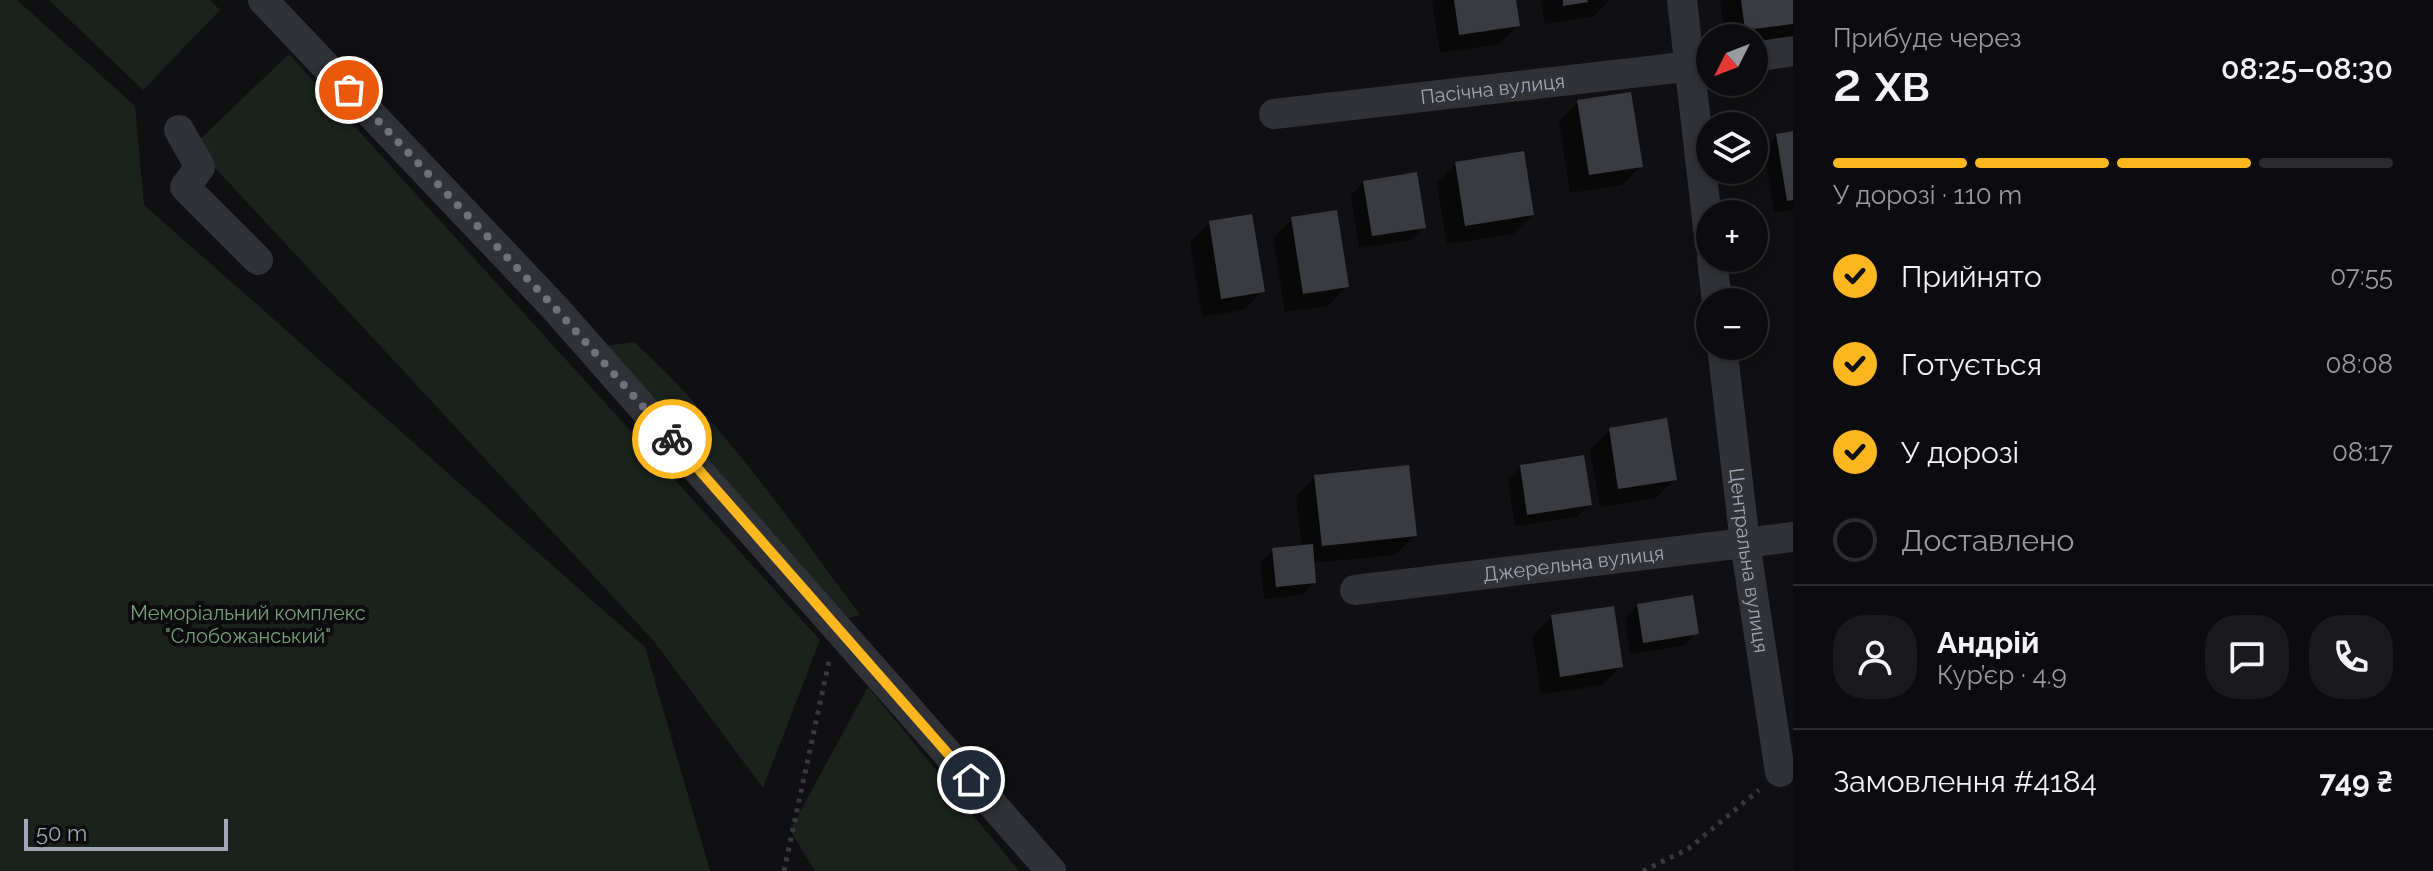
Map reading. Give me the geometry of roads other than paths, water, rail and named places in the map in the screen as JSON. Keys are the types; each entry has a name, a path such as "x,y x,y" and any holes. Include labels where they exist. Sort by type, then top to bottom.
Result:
{"street":[{"path":"263,0 555,308 1051,871"},
{"path":"1682,0 1696,51"},
{"path":"1768,55 1793,51"},
{"name":"Пасічна вулиця","path":"1274,114 1696,66"},
{"path":"1702,96 1707,200"},
{"path":"179,130 200,167 185,187 258,260"},
{"name":"Центральна вулиця","path":"1724,360 1745,543 1780,772"},
{"name":"Джерельна вулиця","path":"1355,590 1793,537"}],"park label":[{"name":"Меморіальний комплекс \"Слобожанський\"","path":"248,624"}]}
